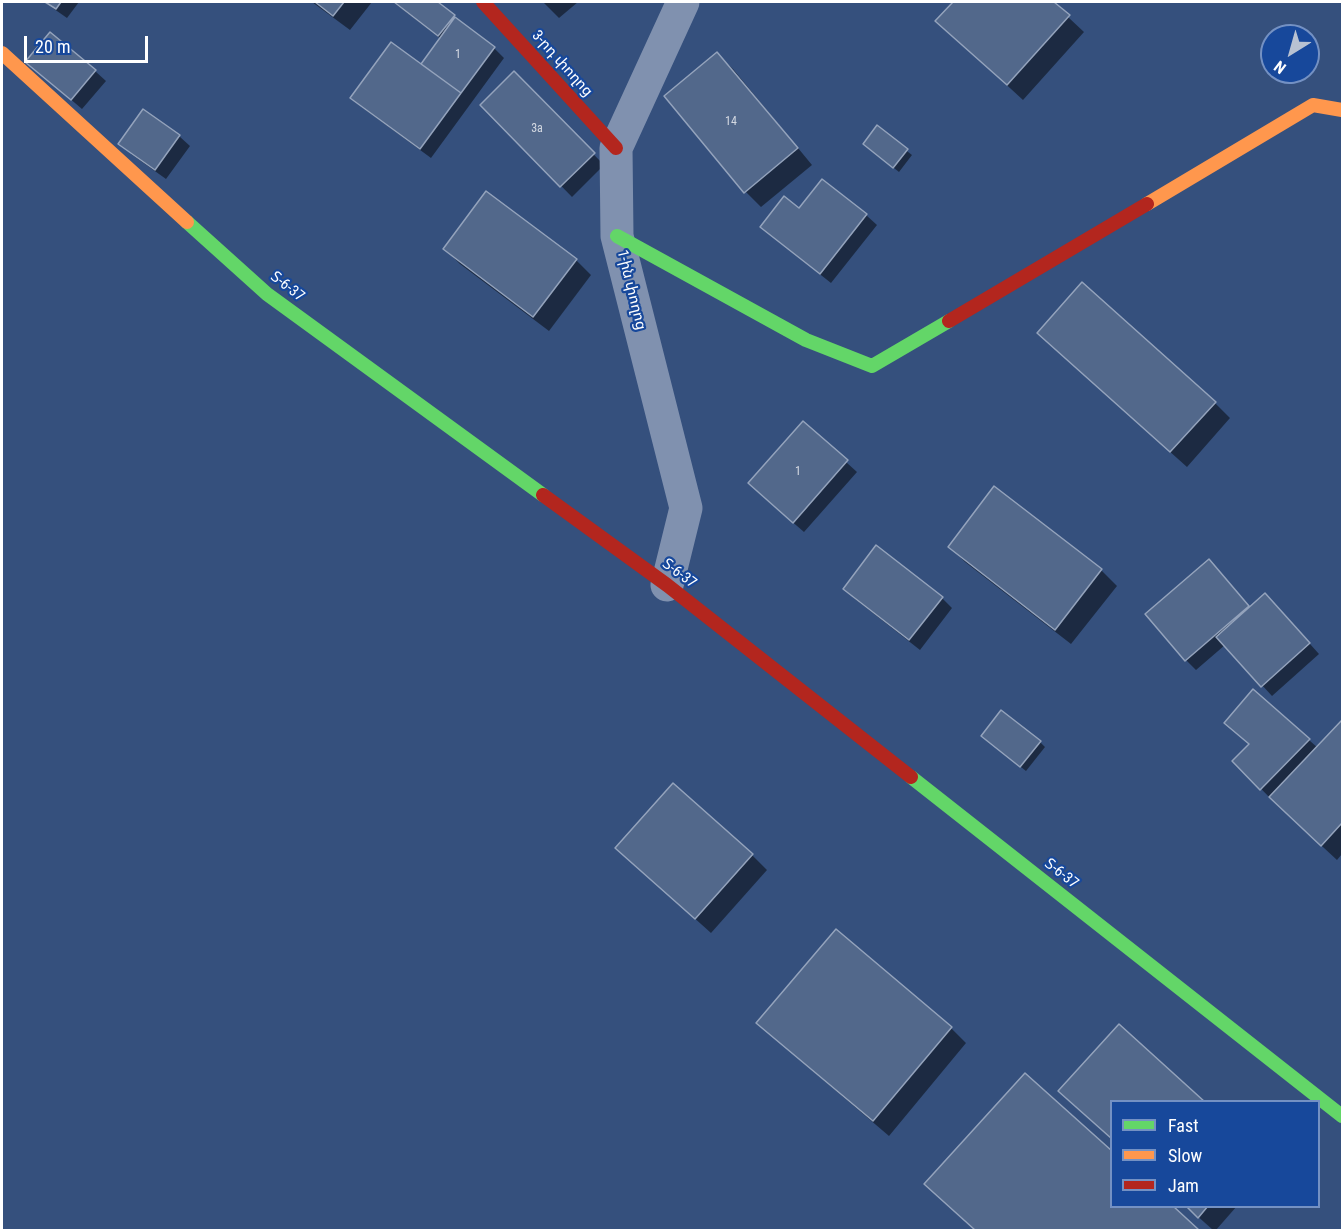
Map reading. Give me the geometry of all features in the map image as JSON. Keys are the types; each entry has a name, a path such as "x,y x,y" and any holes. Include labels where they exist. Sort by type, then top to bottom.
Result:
{"main road":[{"name":"3-րդ փողոց","path":"483,2 616,148"},
{"name":"Տ-6-37","path":"2,53 267,294 667,585 1342,1116"},
{"path":"617,236 806,340 872,366 1313,105 1342,110"}],"street":[{"name":"1-ին փողոց","path":"667,585 686,508 617,236 616,148 683,2"}],"building":[{"path":"45,2 61,2 56,9"},
{"path":"315,2 344,2 333,16"},
{"path":"394,2 438,2 455,15 438,36"},
{"path":"953,2 1054,2 1070,15 1007,85 935,21"},
{"path":"455,17 495,47 461,93 421,64"},
{"path":"50,32 96,70 71,100 25,62"},
{"path":"391,42 461,93 420,149 350,98"},
{"path":"717,52 798,148 744,193 664,96"},
{"path":"514,71 595,153 560,187 480,105"},
{"path":"143,109 180,135 155,170 118,144"},
{"path":"877,125 908,149 893,168 863,144"},
{"path":"822,179 867,214 820,274 760,227 784,196 799,208"},
{"path":"486,191 577,259 533,317 443,249"},
{"path":"1082,282 1216,402 1170,452 1037,333"},
{"path":"803,421 848,460 793,523 748,483"},
{"path":"994,486 1102,569 1055,630 948,547"},
{"path":"876,545 943,597 909,640 843,589"},
{"path":"1209,559 1249,606 1185,661 1145,614"},
{"path":"1265,593 1310,643 1261,687 1216,637"},
{"path":"1253,689 1310,739 1260,790 1232,761 1249,744 1224,723"},
{"path":"1001,710 1041,741 1020,767 981,736"},
{"path":"1342,720 1342,823 1321,846 1269,797"},
{"path":"673,783 753,854 695,919 615,848"},
{"path":"836,929 952,1027 873,1121 756,1023"},
{"path":"1119,1024 1203,1100 1110,1100 1110,1137 1058,1091"},
{"path":"1025,1073 1110,1149 1110,1208 1175,1208 1199,1230 975,1230 924,1184"},
{"path":"1188,1208 1206,1208 1198,1218"}],"traffic: fast":[{"path":"187,222 267,294 543,495"},
{"path":"617,236 806,340 872,366 949,321"},
{"path":"911,777 1342,1116"}],"traffic: slow":[{"path":"2,53 187,222"},
{"path":"1147,204 1313,105 1342,110"}],"traffic: jam":[{"path":"483,2 616,148"},
{"path":"949,321 1147,204"},
{"path":"543,495 667,585 911,777"}]}
